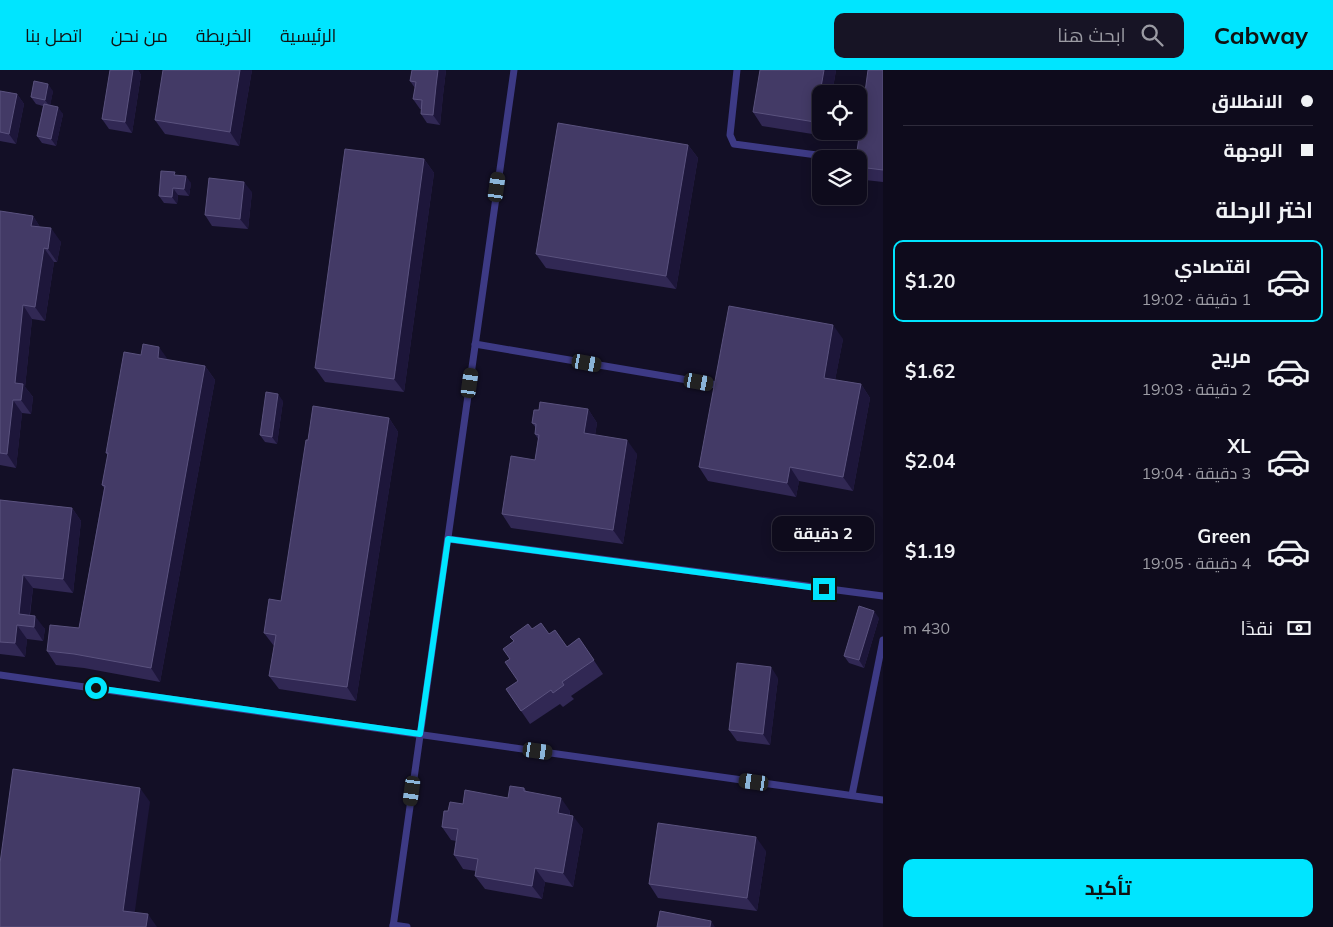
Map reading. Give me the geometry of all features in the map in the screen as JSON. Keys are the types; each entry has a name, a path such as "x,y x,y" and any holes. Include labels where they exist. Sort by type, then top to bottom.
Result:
{"lane":[{"path":"407,927 393,926 514,70"},
{"path":"737,70 730,135 734,144 812,154"},
{"path":"475,344 717,385"},
{"path":"448,539 883,596"},
{"path":"852,795 883,640"},
{"path":"0,675 883,800"}],"building":[{"path":"110,70 133,70 125,122 102,119"},
{"path":"163,70 240,70 230,132 155,120"},
{"path":"412,70 438,70 433,115 421,114 422,100 413,99 416,82 410,81"},
{"path":"760,70 824,70 821,85 812,85 812,122 753,112"},
{"path":"868,70 883,70 883,170 867,168 867,150 857,150 859,140 867,140 866,85"},
{"path":"34,81 48,84 45,100 31,97"},
{"path":"0,91 17,94 9,134 0,132"},
{"path":"44,104 58,107 51,139 37,136"},
{"path":"558,123 688,145 666,276 536,254"},
{"path":"345,149 424,159 394,379 315,368"},
{"path":"161,171 175,172 174,175 186,176 184,189 173,188 172,197 159,196"},
{"path":"209,178 244,182 240,219 205,215"},
{"path":"0,211 33,216 31,226 51,228 48,249 44,248 35,307 23,305 15,383 23,384 21,400 13,400 7,454 0,453"},
{"path":"729,306 833,325 824,378 861,384 843,477 790,467 787,483 699,467"},
{"path":"143,344 159,347 158,358 205,366 151,668 47,651 50,625 79,628 105,486 102,485 108,453 106,453 124,352 141,355"},
{"path":"266,392 278,394 272,437 260,435"},
{"path":"540,402 588,409 584,433 627,440 613,530 502,514 511,456 535,460 539,435 535,434 536,424 532,423 534,410 539,410"},
{"path":"313,406 389,418 347,687 269,676 276,635 264,633 269,599 281,601"},
{"path":"0,500 72,508 63,579 23,575 19,614 35,616 34,627 17,625 15,643 0,642"},
{"path":"859,606 874,611 859,660 844,656"},
{"path":"541,623 549,634 555,630 567,647 579,638 594,660 562,682 564,685 553,693 551,690 521,711 506,689 518,681 505,662 510,659 503,649 514,641 510,637 528,624 532,629"},
{"path":"737,663 771,667 763,734 729,730"},
{"path":"13,769 140,788 123,911 148,914 146,927 0,927 0,863"},
{"path":"510,786 524,788 524,791 561,798 558,813 573,816 563,873 535,868 532,886 475,876 478,859 454,855 458,829 442,827 444,811 448,811 450,802 463,804 465,790 508,798"},
{"path":"658,823 756,837 747,898 649,884"},
{"path":"660,911 711,921 710,927 657,927"}],"route":[{"path":"96,688 420,734 448,539 824,589"}]}
